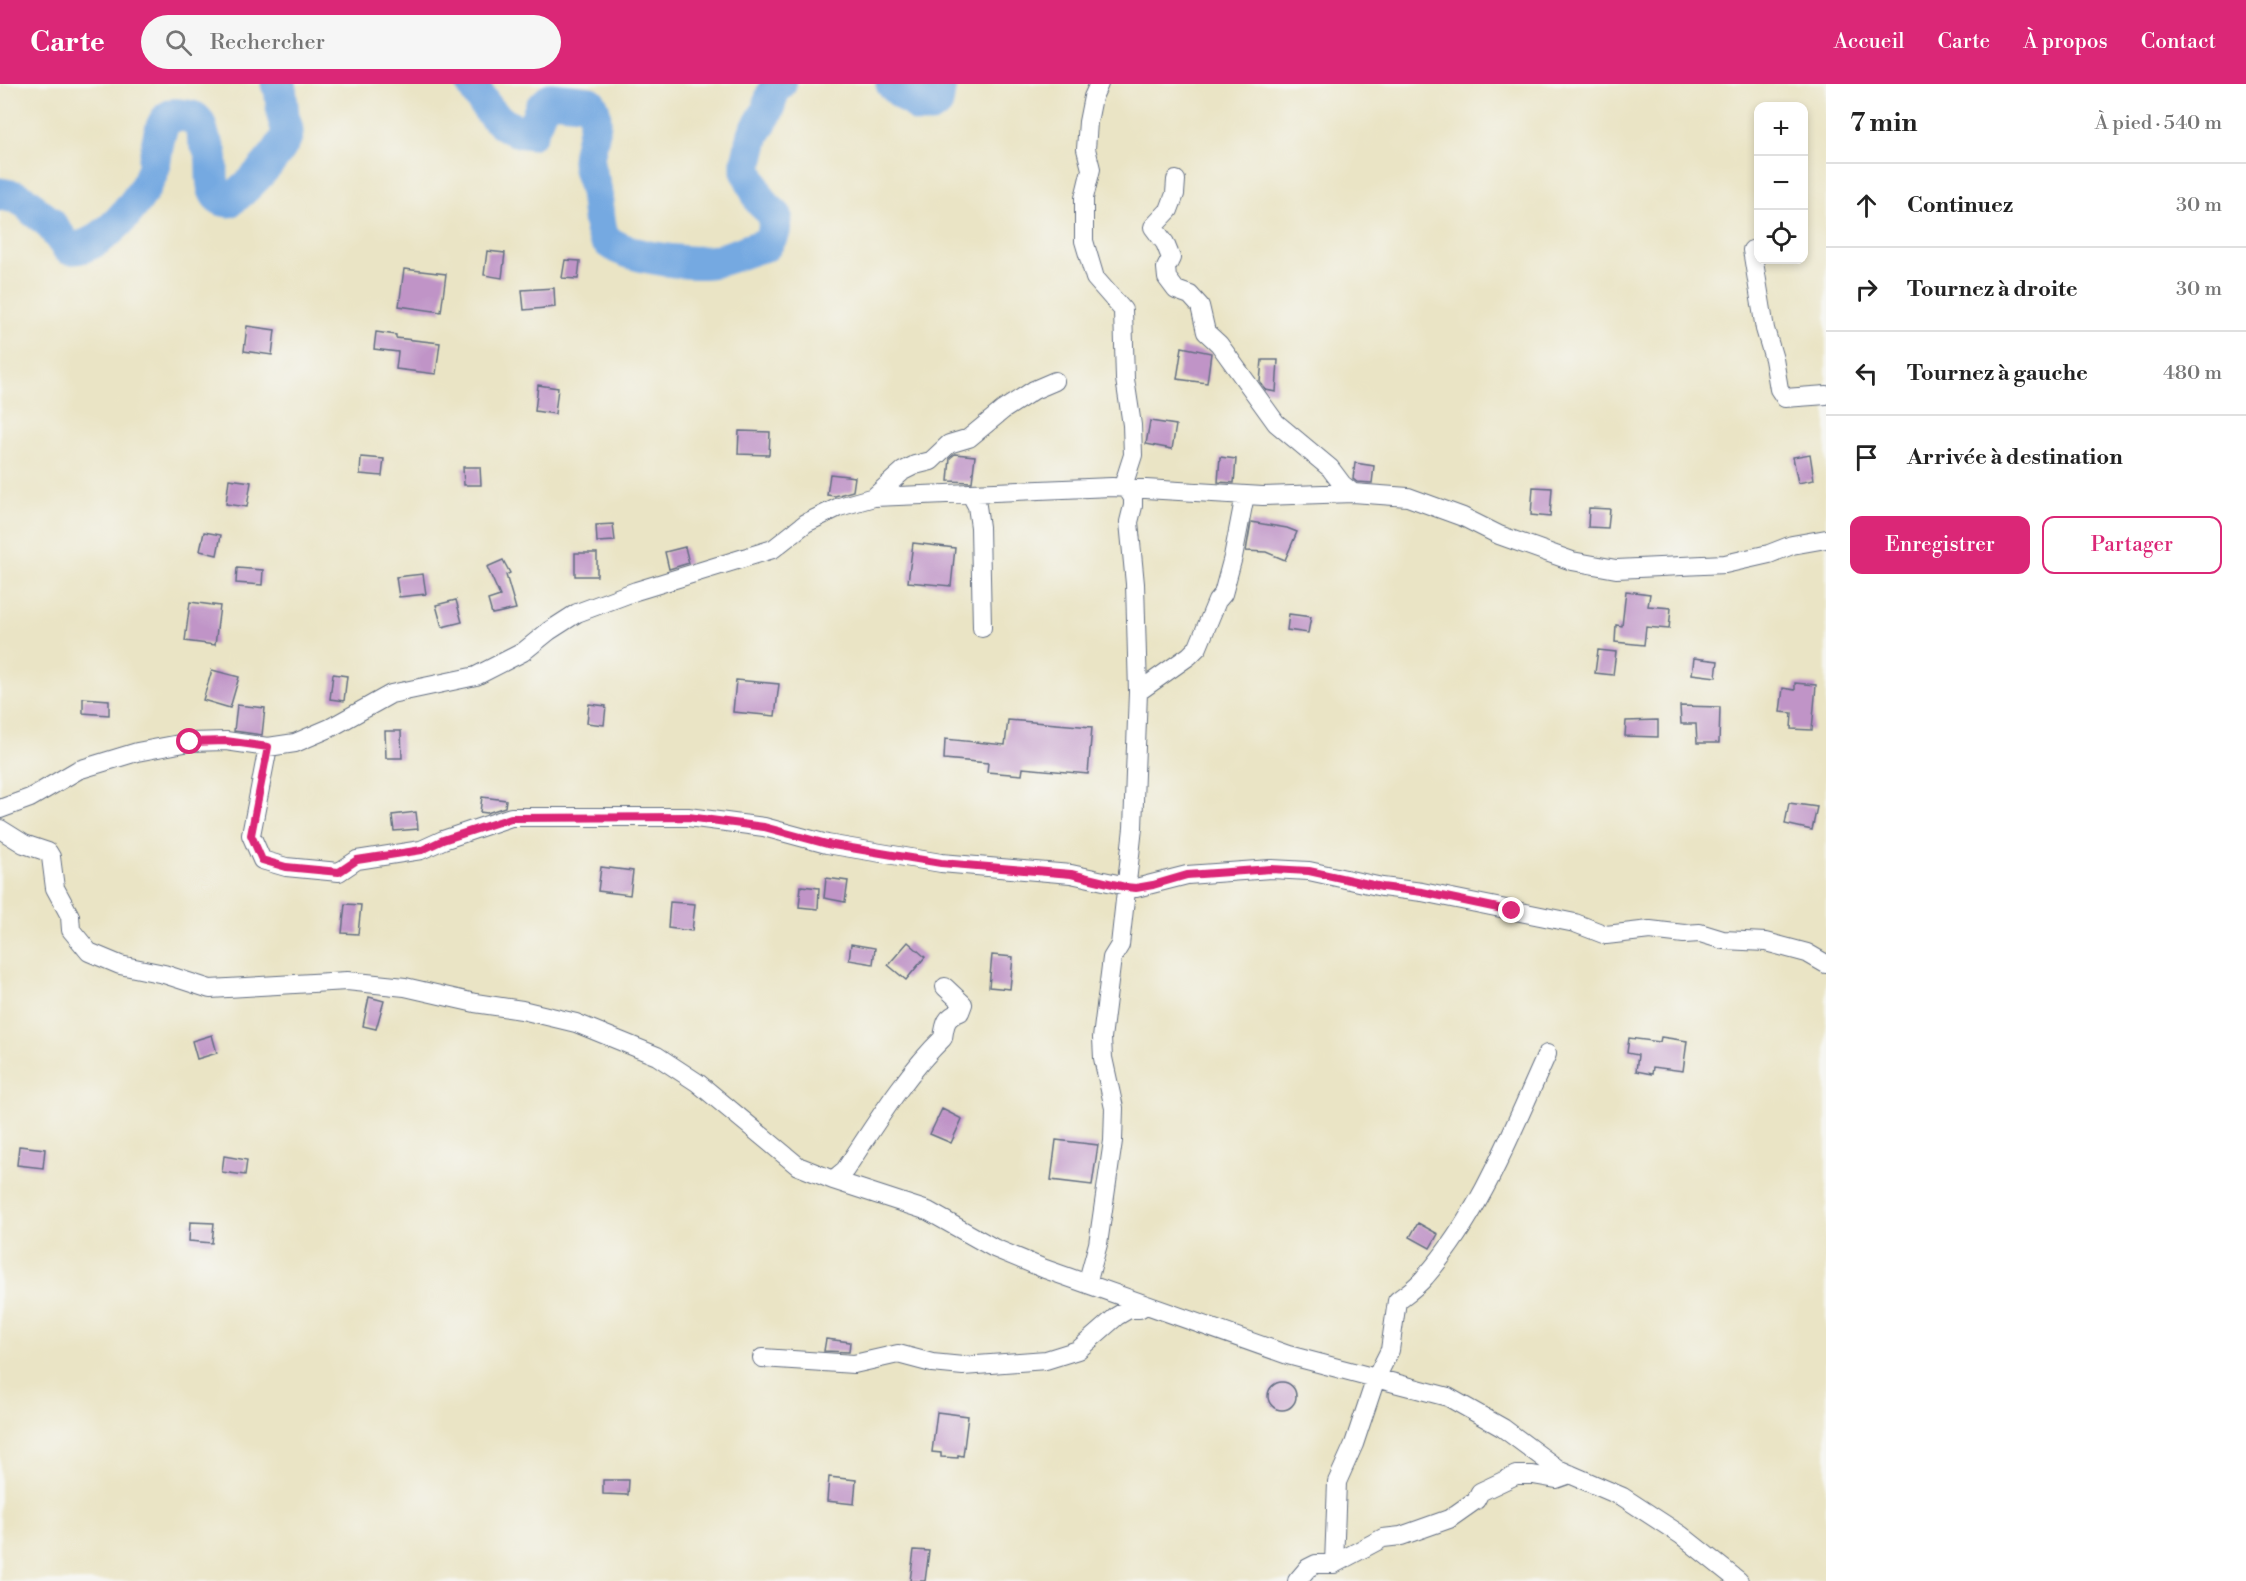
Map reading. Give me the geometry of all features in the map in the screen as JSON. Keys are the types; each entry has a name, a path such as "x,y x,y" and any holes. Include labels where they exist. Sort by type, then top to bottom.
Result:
{"street":[{"path":"1087,1284 1098,1244 1113,1141 1114,1108 1103,1058 1102,1038 1112,958 1120,945 1133,828 1138,692 1135,584 1129,522 1133,498 1124,483 1133,455 1132,425 1125,380 1123,310 1095,278 1084,241 1084,198 1091,169 1086,149 1088,122 1093,97 1099,84"},
{"path":"1176,180 1175,194 1169,210 1152,227 1165,243 1171,258 1166,268 1167,278 1176,290 1190,295 1200,306 1206,332 1219,344 1276,423 1330,468 1342,484 1353,493"},
{"path":"1752,249 1765,329 1774,359 1779,389 1785,399 1826,395"},
{"path":"874,496 903,471 931,461 949,444 969,438 1034,390 1055,381"},
{"path":"0,809 30,798 78,770 137,752 190,742 226,741 268,747 295,743 330,728 391,694 476,676 523,652 549,631 577,613 636,591 773,549 806,523 839,507 874,496 1112,487 1263,496 1353,493 1408,497 1463,517 1499,535 1572,561 1616,569 1725,564 1769,554 1792,545 1826,539"},
{"path":"970,493 977,506 980,527 982,628"},
{"path":"1138,692 1189,656 1198,647 1217,601 1226,587 1245,495"},
{"path":"268,747 251,835 262,860 286,867 339,872 357,860 422,850 443,840 511,818 688,817 764,827 827,844 941,863 1071,874 1136,888 1187,875 1271,869 1309,871 1575,923 1606,935 1650,930 1684,934 1700,933 1723,940 1766,942 1807,953 1826,964"},
{"path":"0,829 24,844 48,852 51,857 55,888 70,916 71,930 88,952 145,972 164,974 210,989 347,981 405,987 576,1023 657,1056 698,1083 798,1166 928,1211 994,1248 1146,1305 1288,1354 1448,1397 1503,1428 1558,1468 1623,1497 1681,1535 1739,1581"},
{"path":"833,1180 845,1170 899,1091 930,1051 944,1038 945,1024 949,1016 960,1012 963,1004 945,987"},
{"path":"1334,1564 1337,1482 1354,1444 1376,1378 1390,1350 1397,1301 1424,1280 1456,1238 1494,1170 1547,1054"},
{"path":"762,1358 854,1364 898,1354 963,1366 1046,1360 1078,1350 1118,1316 1146,1305"},
{"path":"1296,1581 1308,1568 1316,1564 1334,1564 1383,1538 1401,1536 1449,1519 1476,1500 1480,1492 1516,1475 1556,1479 1570,1474"}],"building":[{"path":"487,251 505,253 502,278 484,275"},
{"path":"565,260 580,261 578,279 562,278"},
{"path":"404,269 446,274 441,312 399,306"},
{"path":"554,288 555,307 524,310 522,290"},
{"path":"247,326 275,330 272,355 244,351"},
{"path":"376,332 396,335 396,338 440,343 436,374 396,369 398,352 374,349"},
{"path":"1182,347 1211,353 1207,383 1177,379"},
{"path":"1262,360 1278,360 1276,392 1266,390 1260,382"},
{"path":"538,385 558,388 555,414 535,411"},
{"path":"1150,421 1176,425 1172,449 1146,444"},
{"path":"739,431 770,432 769,455 738,454"},
{"path":"955,454 975,456 972,482 948,481 950,458"},
{"path":"1810,454 1814,480 1798,483 1793,457"},
{"path":"361,457 384,459 382,476 360,474"},
{"path":"1220,457 1236,459 1234,483 1218,482"},
{"path":"1355,463 1374,466 1372,483 1357,482 1353,479"},
{"path":"463,467 480,467 481,485 464,485"},
{"path":"830,474 855,477 853,491 835,496 827,495"},
{"path":"229,479 251,482 247,507 226,504"},
{"path":"1533,487 1552,488 1550,517 1531,515"},
{"path":"1589,508 1610,509 1608,528 1588,527"},
{"path":"1251,522 1297,532 1285,560 1266,552 1246,551"},
{"path":"613,524 615,541 597,542 596,525"},
{"path":"204,532 221,535 217,555 200,551"},
{"path":"913,543 955,548 951,586 908,582"},
{"path":"685,547 689,563 669,569 665,552"},
{"path":"575,553 597,553 597,576 575,576"},
{"path":"503,560 510,573 506,575 516,609 492,614 488,600 500,596 487,567"},
{"path":"237,568 263,570 262,585 236,583"},
{"path":"423,574 426,594 399,597 396,577"},
{"path":"1626,591 1650,594 1648,606 1671,608 1669,629 1646,627 1644,645 1615,642 1616,625 1622,626"},
{"path":"456,600 462,622 442,627 436,605"},
{"path":"190,602 220,606 215,645 185,641"},
{"path":"1289,614 1311,617 1308,633 1287,630"},
{"path":"1598,650 1616,652 1613,675 1595,673"},
{"path":"1694,658 1718,661 1716,677 1692,674"},
{"path":"212,670 239,677 230,708 203,700"},
{"path":"333,674 347,676 344,701 330,699"},
{"path":"736,680 779,684 775,716 733,712"},
{"path":"1795,683 1816,685 1812,730 1791,729 1792,713 1780,712 1783,688 1795,690"},
{"path":"83,698 109,700 109,715 83,713"},
{"path":"589,704 606,706 604,725 587,723"},
{"path":"237,705 265,708 262,735 234,731"},
{"path":"1680,706 1720,707 1719,743 1697,743 1696,724 1681,724"},
{"path":"1008,720 1092,727 1088,774 1023,768 1022,775 987,772 988,763 944,759 945,739 1005,745"},
{"path":"1658,720 1658,737 1625,736 1626,721"},
{"path":"385,731 401,731 402,758 386,758"},
{"path":"482,797 506,800 505,807 487,813 480,812"},
{"path":"1789,803 1817,807 1812,830 1785,824"},
{"path":"416,812 418,829 394,831 392,815"},
{"path":"601,867 633,871 630,895 598,891"},
{"path":"826,878 848,881 845,902 824,898"},
{"path":"801,886 819,888 818,909 799,907"},
{"path":"670,902 695,904 692,931 668,928"},
{"path":"345,904 361,905 358,934 342,933"},
{"path":"908,942 925,957 906,980 888,965"},
{"path":"851,944 875,948 873,964 849,960"},
{"path":"992,955 1013,957 1010,989 989,987"},
{"path":"369,997 384,1001 376,1029 363,1026"},
{"path":"212,1035 217,1053 197,1059 192,1041"},
{"path":"1661,1037 1687,1041 1683,1071 1653,1067 1652,1074 1636,1071 1638,1055 1627,1053 1629,1038 1660,1042"},
{"path":"942,1109 962,1119 951,1143 930,1134"},
{"path":"1056,1140 1098,1145 1092,1185 1051,1180"},
{"path":"19,1146 45,1149 43,1168 17,1165"},
{"path":"224,1156 247,1160 245,1175 222,1172"},
{"path":"190,1222 214,1223 212,1243 189,1241"},
{"path":"1418,1223 1438,1234 1430,1248 1410,1237"},
{"path":"826,1339 850,1342 849,1352 824,1351"},
{"path":"1282,1382 1292,1386 1296,1396 1292,1406 1282,1410 1272,1406 1268,1396 1272,1386"},
{"path":"937,1412 968,1416 963,1456 941,1457 941,1453 932,1452"},
{"path":"829,1477 856,1480 854,1504 827,1501"},
{"path":"603,1480 629,1480 628,1495 603,1494"},
{"path":"914,1550 929,1551 925,1581 910,1581"}],"waterway":[{"path":"0,194 16,197 29,204 49,222 68,248 81,247 107,232 141,194 153,169 158,139 164,123 168,118 176,115 195,118 199,123 211,155 214,190 222,199 229,201 262,170 284,141 287,128 280,87 277,84"},
{"path":"472,84 495,117 520,132 531,133 541,108 551,99 590,103 595,123 588,165 595,187 600,227 604,237 611,244 637,254 653,258 698,262 723,259 766,245 774,232 776,216 761,202 747,171 747,162 754,134 767,112 773,92 780,84"},
{"path":"892,84 920,107 931,107 937,103 940,84"}],"route":[{"path":"190,742 226,741 268,747 251,835 262,860 286,867 339,872 357,860 422,850 443,840 511,818 688,817 764,827 827,844 941,863 1071,874 1125,887 1153,885 1187,875 1271,869 1309,871 1512,911"}]}
